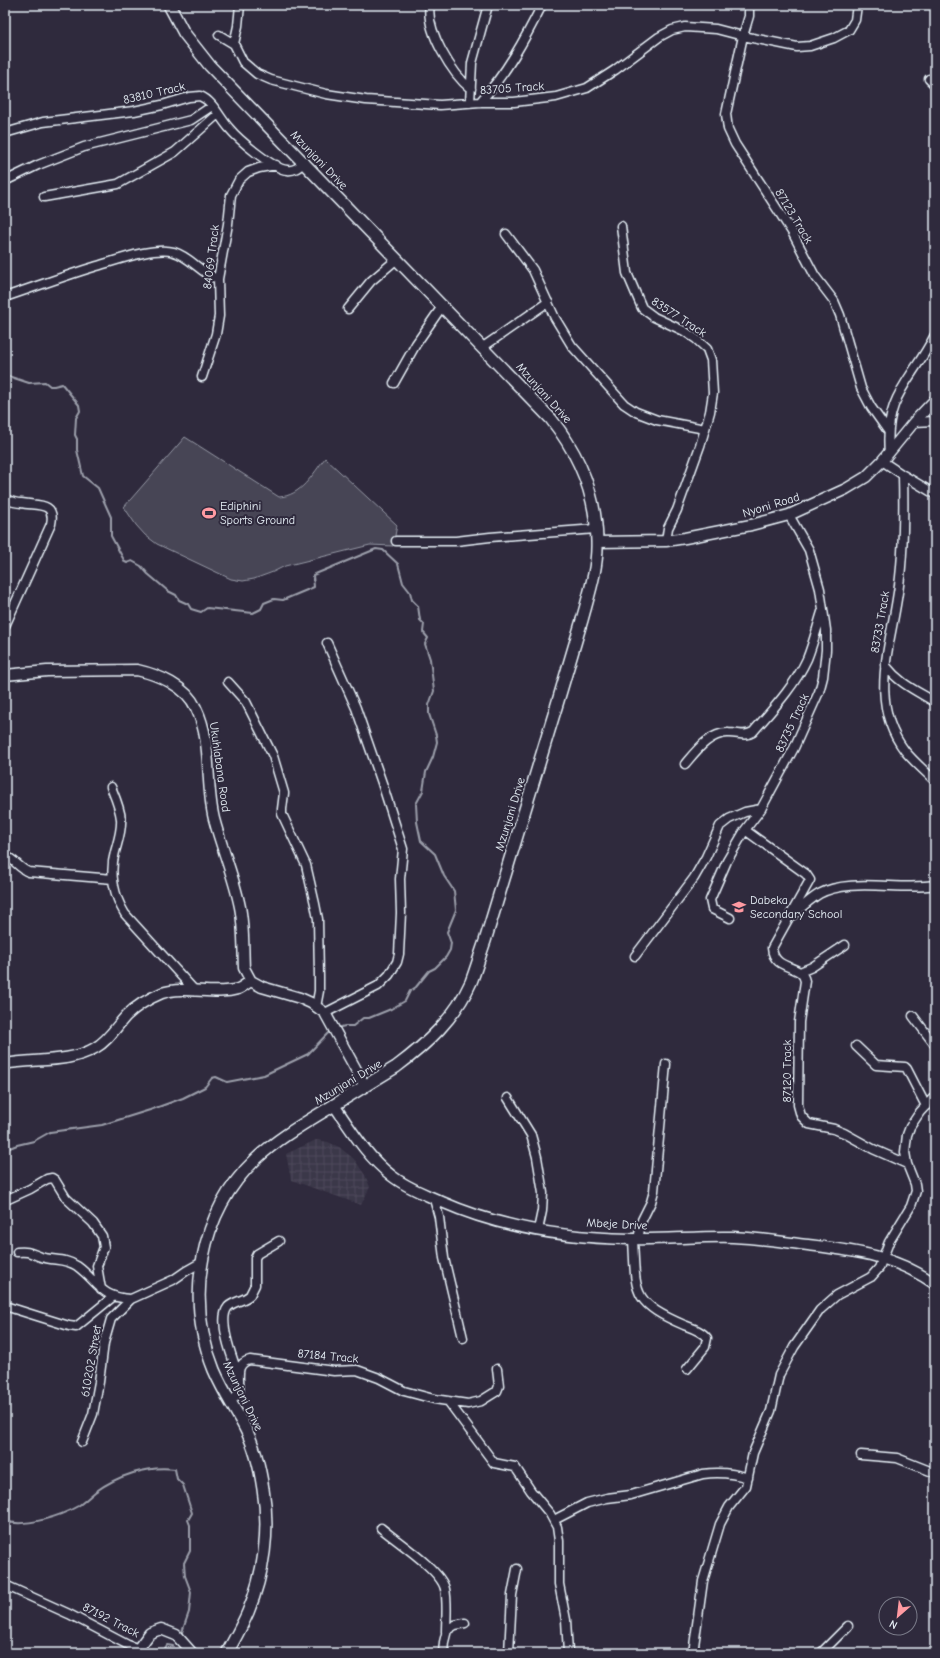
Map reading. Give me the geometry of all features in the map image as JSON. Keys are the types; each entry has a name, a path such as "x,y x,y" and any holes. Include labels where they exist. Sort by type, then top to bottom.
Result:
{"main road":[{"name":"Mzunjani Drive","path":"169,5 184,33 200,55 533,398 551,419 568,442 581,466 590,491 594,508 597,542 594,574 583,615 489,927 470,983 454,1012 425,1044 396,1067 270,1147 254,1160 230,1190 214,1220 207,1238 202,1262 199,1293 203,1332 214,1370 230,1403 246,1429 257,1458 263,1488 266,1515 264,1549 258,1581 248,1613 227,1653"}],"street":[{"path":"218,36 234,44 238,26 240,5"},
{"path":"430,5 429,17 438,42 457,74 471,89"},
{"path":"470,103 472,64 488,5"},
{"path":"480,102 496,84 530,28 542,5"},
{"name":"87123 Track","path":"749,5 749,16 743,36 727,109 728,129 743,156 792,232 815,276 834,301 840,315 861,388 871,407 888,431"},
{"name":"83705 Track","path":"234,44 243,62 257,74 271,80 326,94 343,97 440,105 538,100 580,90 602,80 650,42 672,30 685,27 706,27 798,47 810,46 834,38 849,30 855,20 857,5"},
{"name":"83810 Track","path":"5,133 43,122 149,108 195,96 203,97 239,139 276,166 283,169 292,170 304,163"},
{"path":"5,181 38,165 84,148 191,120 212,106"},
{"path":"44,197 118,184 175,152 218,114"},
{"name":"84069 Track","path":"202,377 216,334 219,316 218,279 228,224 231,195 234,188 243,176 253,170 276,166"},
{"name":"83577 Track","path":"621,226 627,273 642,308 654,317 684,332 709,353 713,393 710,412 676,510 668,528 666,541"},
{"path":"506,234 533,270 555,318 572,346 624,404 636,412 657,420 705,429"},
{"path":"5,297 116,260 164,251 173,252 180,255 206,273 218,279"},
{"path":"348,309 371,281 397,259"},
{"path":"483,347 548,302"},
{"path":"394,383 416,344 443,305"},
{"path":"935,335 898,393 891,412 886,457 903,475 935,494"},
{"name":"Nyoni Road","path":"597,542 666,541 751,525 789,515 856,485 886,457 914,422 935,400"},
{"path":"914,422 935,421"},
{"name":"83733 Track","path":"903,475 904,521 899,586 885,665 885,704 892,727 905,750 935,781"},
{"path":"5,499 46,507 52,513 53,517 5,626"},
{"name":"83735 Track","path":"730,918 712,909 710,900 727,861 745,830 761,809 794,748 819,692 824,677 826,650 824,608 813,560 804,540 789,515"},
{"path":"396,541 456,541 596,529"},
{"path":"685,764 696,751 714,736 730,732 745,735 753,732 776,705 798,675 806,659 824,608"},
{"path":"323,1013 378,986 389,975 397,962 399,954 401,913 400,878 403,849 356,708 327,643"},
{"path":"885,665 904,685 935,702"},
{"name":"Ukuhlabana Road","path":"5,675 47,671 137,670 147,672 173,684 191,701 196,708 204,734 214,819 238,899 241,917 244,968 251,981"},
{"path":"228,682 246,702 273,756 284,793 282,814 306,865 318,919 319,991 323,1013 339,1042 358,1070 365,1086"},
{"path":"111,787 121,818 120,834 112,869 118,902 125,914 195,991"},
{"path":"635,956 694,878 706,858 720,826 729,819 745,812 761,809"},
{"path":"745,830 809,877 807,887 774,942 772,953 780,963 800,972 812,967 845,945"},
{"path":"5,856 12,859 21,868 30,872 113,879"},
{"path":"786,921 807,902 827,890 852,886 918,887 935,885"},
{"name":"87120 Track","path":"800,972 805,981 800,1022 798,1105 801,1116 809,1124 834,1129 844,1133 907,1164"},
{"path":"5,1064 35,1059 66,1058 88,1052 105,1040 128,1014 155,996 172,991 222,991 239,989 251,981 262,987 300,998 323,1013"},
{"path":"913,1016 935,1045"},
{"path":"856,1046 876,1065 905,1067 926,1106"},
{"path":"666,1064 654,1192 642,1220 636,1240 636,1282 640,1297 656,1312 703,1333 707,1338 705,1347 687,1369"},
{"path":"693,1653 703,1581 720,1524 729,1507 746,1486 753,1453 771,1411 779,1375 794,1347 820,1310 837,1295 875,1273 881,1263 889,1242 911,1206 916,1191 904,1152 907,1135 910,1126 935,1096"},
{"path":"508,1098 531,1136 537,1157 543,1193 542,1211 538,1230"},
{"name":"Mbeje Drive","path":"334,1106 365,1149 383,1168 405,1185 434,1199 478,1216 538,1230 636,1240 734,1237 861,1252 883,1257 918,1273 935,1284"},
{"path":"8,1199 47,1179 54,1179 66,1198 93,1222 102,1236 104,1246 97,1266 102,1289"},
{"path":"434,1199 439,1217 444,1258 463,1338"},
{"path":"230,1403 239,1392 238,1374 228,1344 225,1312 231,1305 250,1295 255,1285 255,1258 257,1254 279,1241"},
{"path":"17,1252 28,1251 41,1257 60,1259 70,1262 83,1271 106,1294 131,1299"},
{"name":"610202 Street","path":"82,1442 88,1428 96,1400 104,1343 111,1319 131,1299 173,1280 186,1270 202,1262"},
{"path":"5,1306 76,1327 114,1296"},
{"name":"87184 Track","path":"238,1374 244,1362 254,1359 334,1371 357,1370 379,1378 404,1391 468,1404 475,1403 494,1394 499,1386 497,1369"},
{"path":"448,1401 494,1463 515,1467 531,1491 554,1520 559,1532 559,1584 566,1620 568,1653"},
{"path":"861,1455 897,1458 935,1473"},
{"path":"554,1520 587,1503 631,1495 703,1474 714,1472 726,1473 748,1478"},
{"path":"381,1528 418,1556 442,1581 445,1588 446,1597 446,1632 443,1653"},
{"path":"509,1653 512,1595 517,1569"},
{"name":"87192 Track","path":"5,1585 69,1614 137,1651 150,1632 161,1629 176,1635 192,1653"},
{"path":"446,1632 456,1625 465,1623"},
{"path":"821,1653 848,1626"}],"shaded area":[{"path":"185,437 279,497 294,493 306,483 325,458 397,525 393,546 370,545 285,566 254,579 243,581 231,579 157,544 145,535 136,525 124,507"},
{"path":"316,1140 328,1142 339,1147 354,1159 365,1175 370,1187 361,1205 291,1180 286,1154"}],"waterway":[{"path":"5,375 29,383 45,382 50,386 62,384 79,405 80,411 76,418 75,435 83,476 98,488 111,517 111,536 125,562 127,563 132,561 141,566 168,591 176,595 179,600 188,604 191,609 201,612 207,608 253,613 261,609 264,603 274,599 283,600 314,587 313,575 376,549 383,550 398,564 403,583 410,592 412,600 418,606 420,620 424,624 423,632 428,638 425,644 430,659 434,691 429,705 429,714 437,742 433,757 426,772 423,791 416,804 417,822 421,841 435,854 444,876 454,891 456,910 447,932 451,943 450,950 446,957 435,968 429,971 416,987 410,991 405,1001 391,1009 369,1018 363,1018 353,1026 337,1028"},
{"path":"5,1150 17,1145 34,1141 50,1132 102,1125 150,1110 183,1098 205,1087 212,1078 216,1077 227,1082 264,1075 308,1054 331,1030"},
{"path":"5,1521 13,1523 32,1522 62,1514 78,1506 104,1486 133,1473 154,1469 175,1469 177,1479 183,1485 192,1513 188,1520 190,1525 190,1551 184,1563 185,1576 191,1592 189,1612 181,1635"},
{"path":"162,1653 167,1645 173,1646"}],"place":[{"name":"Ediphini Sports Ground","path":"209,513"},
{"name":"Dabeka Secondary School","path":"739,907"}]}
